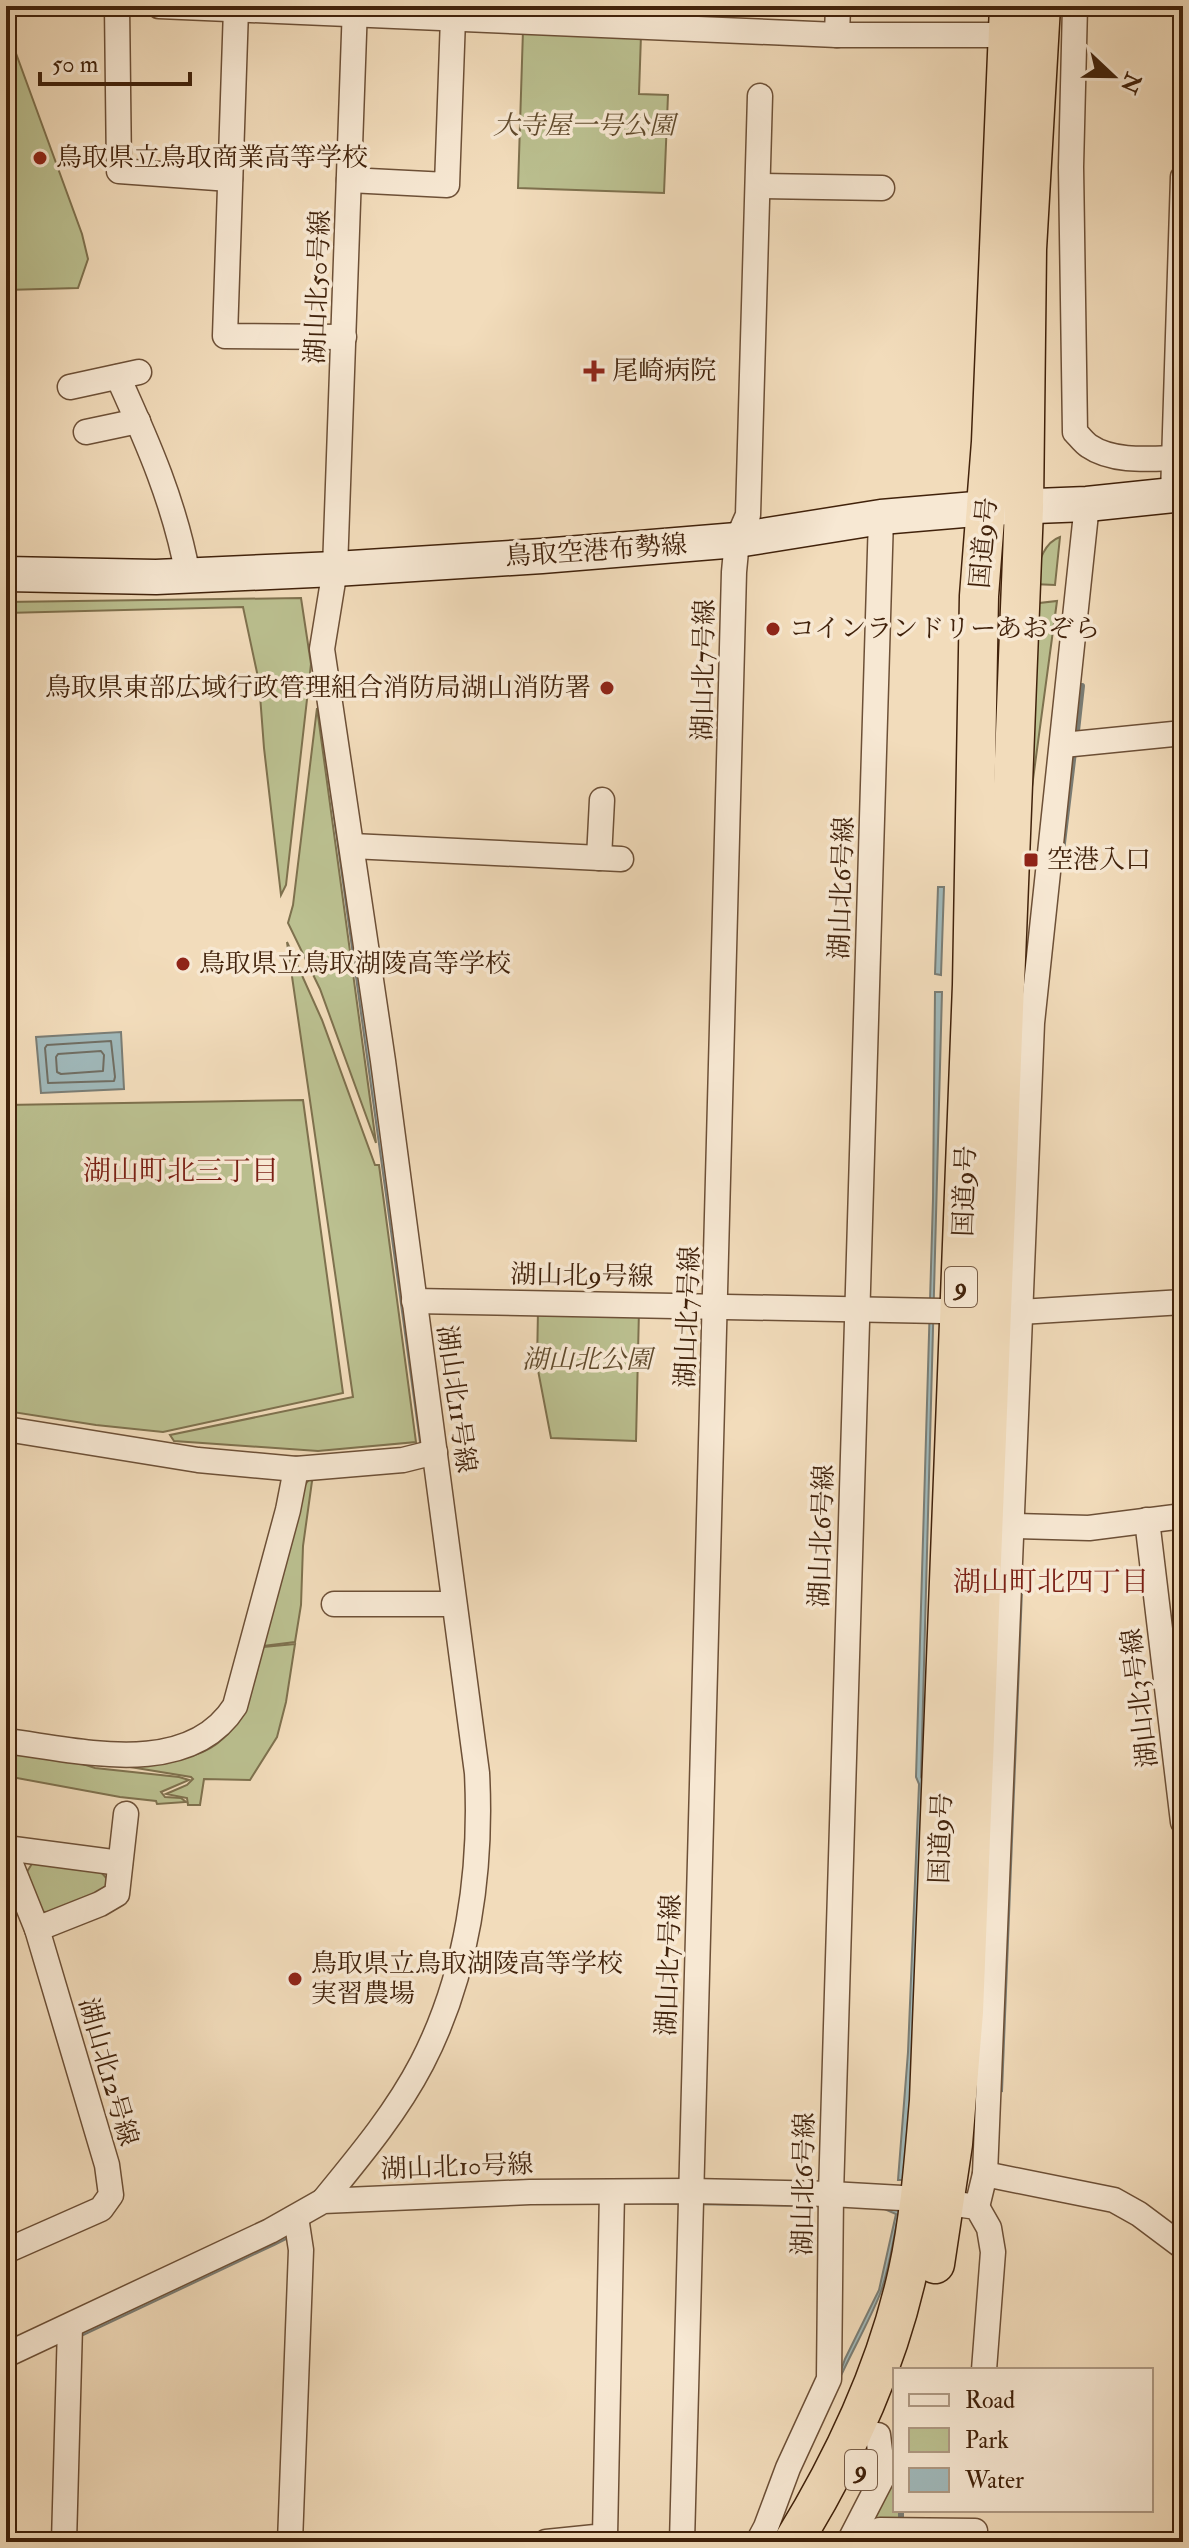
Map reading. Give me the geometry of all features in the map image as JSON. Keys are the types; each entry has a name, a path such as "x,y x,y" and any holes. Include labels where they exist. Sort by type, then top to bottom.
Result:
{"highway":[{"name":"国道9号","path":"906,2368 932,2281 947,2203 934,2011 972,1000 979,596 1006,508 1027,249 1041,6"},
{"name":"国道9号","path":"1006,508 1008,20"},
{"name":"国道9号","path":"793,2542 839,2461 881,2360 903,2291 947,2203"},
{"name":"9","path":"849,2542 878,2435 893,2400"}],"main road":[{"name":"鳥取空港布勢線","path":"6,574 188,576 335,569 737,540 881,517 1178,495"}],"street":[{"path":"117,6 119,171 230,179"},
{"path":"159,6 354,9 453,18 687,18 837,35 1008,20"},
{"path":"837,35 838,6"},
{"path":"1075,6 1071,167 1075,432 1089,446 1101,451 1139,459 1174,458"},
{"path":"236,9 225,336 344,337"},
{"name":"湖山北50号線","path":"335,569 354,9"},
{"path":"349,180 447,185 453,18"},
{"name":"湖山北7号線","path":"682,2542 737,540 748,515 760,96"},
{"path":"1178,495 1174,458 1183,177"},
{"path":"758,186 882,188"},
{"path":"70,387 128,374 138,421 160,471 182,544 188,576"},
{"path":"86,432 138,421"},
{"path":"985,2174 1032,1023 1087,504"},
{"name":"湖山北6号線","path":"758,2542 829,2379 831,2194 881,517"},
{"name":"湖山北11号線","path":"323,2201 366,2150 423,2062 442,2015 470,1923 478,1855 479,1802 386,1076 322,649 335,569"},
{"path":"1063,745 1183,733"},
{"path":"352,846 610,858 602,800"},
{"name":"湖山北9号線","path":"414,1301 941,1311"},
{"path":"1020,1312 1183,1302"},
{"path":"6,1429 198,1460 296,1469 403,1460 435,1452"},
{"path":"6,1741 124,1755 167,1752 197,1742 226,1722 241,1691 296,1469"},
{"path":"1013,1526 1089,1528 1183,1516"},
{"name":"湖山北3号線","path":"1147,1520 1183,1822"},
{"path":"334,1604 454,1604"},
{"path":"37,1929 117,1894 126,1814"},
{"path":"6,1850 120,1863"},
{"name":"湖山北12号線","path":"6,1850 37,1929 107,2165 111,2195 101,2209 6,2251"},
{"path":"984,2368 993,2252 989,2228 947,2203 985,2174 1114,2200 1139,2214 1183,2247"},
{"name":"湖山北10号線","path":"7,2353 70,2326 323,2201 530,2192 691,2191 831,2194 947,2203"},
{"path":"546,2542 605,2536 612,2192"},
{"path":"290,2542 301,2250 296,2217"},
{"path":"64,2542 70,2326"},
{"path":"849,2542 880,2530 975,2528"}],"green space":[{"path":"6,26 82,234 88,259 78,288 6,290"},
{"name":"大寺屋一号公園","path":"523,30 641,35 639,94 668,95 664,193 518,188"},
{"path":"1060,537 1055,585 1033,584 1045,550"},
{"path":"301,598 311,664 286,885 281,895 259,682 243,607 6,613 6,602"},
{"path":"1057,601 1027,824 1031,604"},
{"path":"317,708 376,1143 320,989 288,923 293,905"},
{"path":"287,942 322,1020 375,1165 379,1165 416,1442 318,1451 174,1441 170,1435 353,1397"},
{"path":"303,1100 343,1393 163,1432 6,1411 6,1105"},
{"name":"湖山北公園","path":"538,1310 639,1310 636,1441 551,1438 537,1365"},
{"path":"313,1474 295,1642 263,1646 305,1485"},
{"path":"295,1644 277,1737 250,1780 204,1779 200,1805 188,1805 187,1798 166,1794 187,1785 193,1779 191,1777 118,1765 186,1757 219,1742 241,1715 263,1647"},
{"path":"6,1753 80,1763 95,1768 179,1777 189,1780 161,1792 165,1797 181,1798 186,1802 157,1804 156,1801 6,1776"},
{"path":"33,1862 100,1871 109,1881 97,1894 78,1905 56,1911 38,1911 25,1875"},
{"path":"893,2480 893,2512 899,2512 899,2521 873,2520"}],"water":[{"path":"319,708 349,899 423,1446 420,1442"},
{"path":"938,887 944,887 941,975 935,974"},
{"path":"935,992 942,992 921,1777 925,1784 914,2053 903,2180 898,2180 908,2052 919,1784 916,1777 933,1199"},
{"path":"121,1032 124,1089 41,1093 36,1037"},
{"path":"1019,1590 1022,1590 1002,2091 998,2090"},
{"path":"882,2202 900,2209 886,2274 880,2294 832,2396 845,2359 879,2290 896,2214 880,2207 619,2203"},
{"path":"288,2233 290,2237 274,2245 79,2337 77,2334"}],"waterway":[{"path":"1077,731 1082,686"},
{"path":"1060,868 1074,752"},
{"path":"901,2512 901,2519"}],"place":[{"name":"鳥取県立鳥取商業高等学校","path":"40,158"},
{"name":"尾崎病院","path":"594,371"},
{"name":"コインランドリーあおぞら","path":"773,629"},
{"name":"鳥取県東部広域行政管理組合消防局湖山消防署","path":"607,688"},
{"name":"空港入口","path":"1031,860"},
{"name":"鳥取県立鳥取湖陵高等学校","path":"183,964"},
{"name":"鳥取県立鳥取湖陵高等学校 実習農場","path":"295,1979"}],"district":[{"name":"湖山町北三丁目","path":"181,1171"},
{"name":"湖山町北四丁目","path":"1051,1582"}]}
